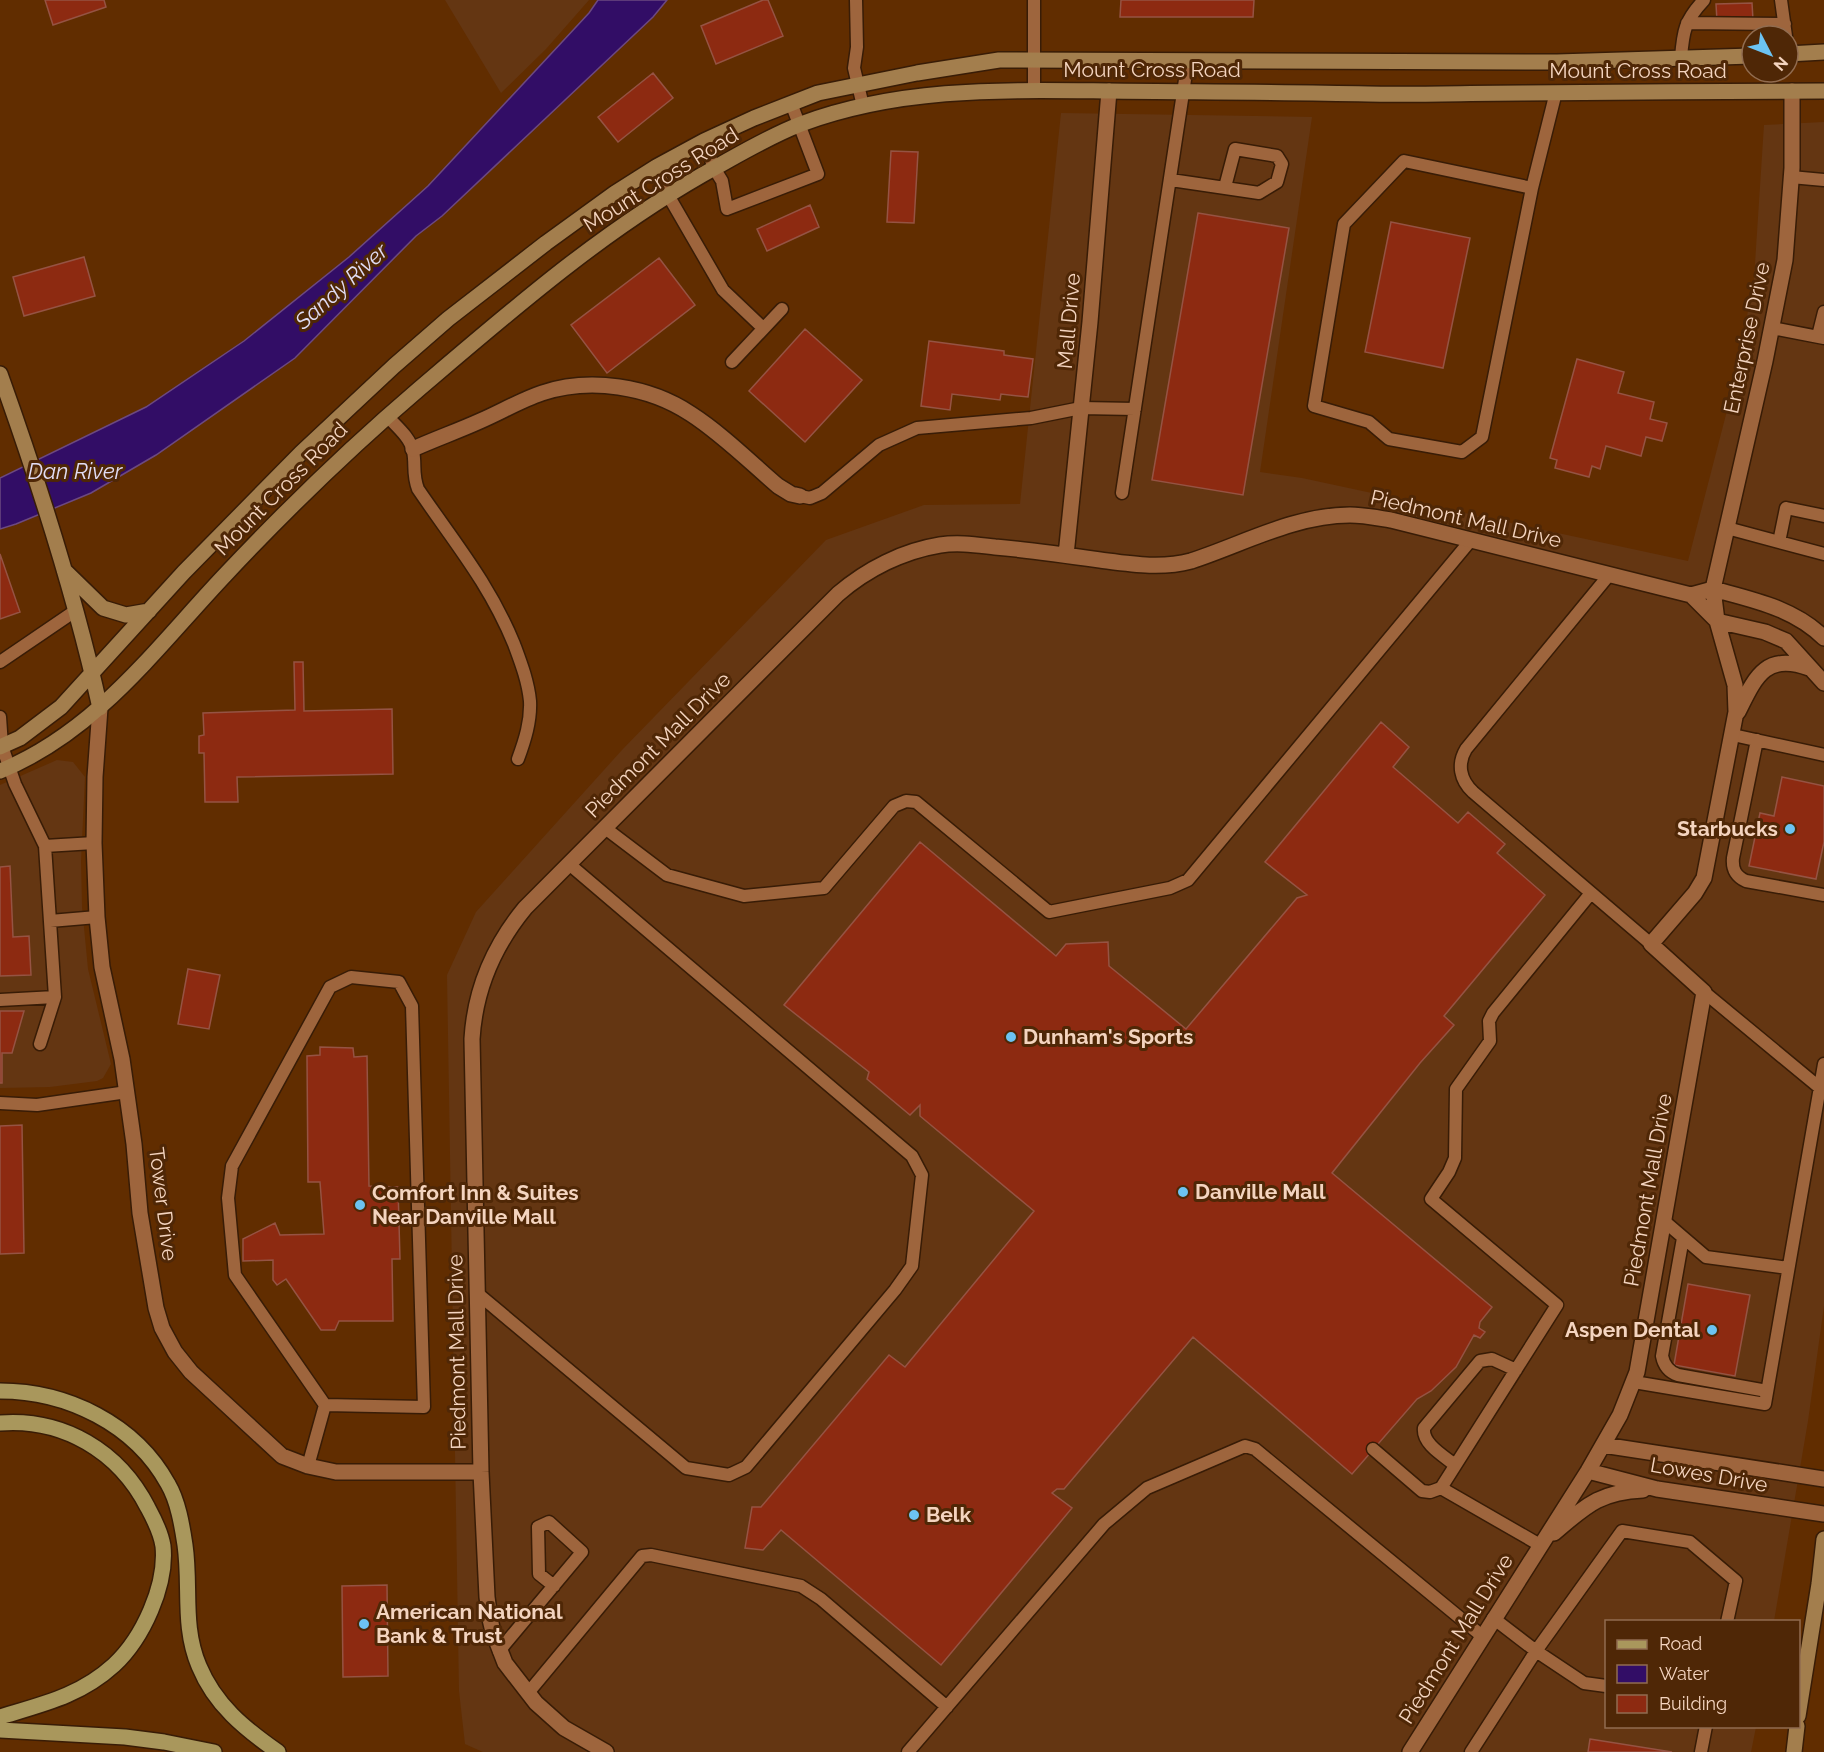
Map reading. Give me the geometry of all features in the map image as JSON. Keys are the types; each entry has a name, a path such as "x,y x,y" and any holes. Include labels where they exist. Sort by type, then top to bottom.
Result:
{"main road":[{"path":"1800,53 1824,52"},
{"name":"Mount Cross Road","path":"1,746 20,738 61,707 184,572 301,453 448,319 546,243 615,193 656,167 704,141 818,93 916,73 999,60 1557,62 1740,56"},
{"name":"Mount Cross Road","path":"5,769 62,738 100,708 129,680 228,571 360,439 546,281 619,227 668,195 758,144 799,125 863,106 900,98 945,93 1034,90 1377,94 1824,91"},
{"path":"0,374 61,563 93,673 100,708"},
{"path":"61,563 103,608 126,615 149,611"},
{"path":"0,1391 42,1395 75,1404 93,1412 124,1432 150,1459 168,1484 176,1503 185,1545 188,1627 199,1666 225,1710 278,1752"},
{"path":"0,1423 41,1424 62,1430 105,1454 142,1494 163,1545 161,1572 155,1599 145,1624 134,1642 116,1663 82,1689 50,1702 0,1717"},
{"path":"1800,1703 1824,1539"},
{"path":"1794,1752 1797,1728"},
{"path":"0,1730 125,1737 214,1752"}],"street":[{"name":"Mall Drive","path":"1066,555 1090,322 1109,91"},
{"name":"Enterprise Drive","path":"1713,589 1772,328 1785,260 1791,177 1792,91"},
{"path":"413,449 542,393 570,387 607,386 640,391 684,409 704,423 778,486 791,494 800,496"},
{"name":"Piedmont Mall Drive","path":"606,1752 564,1728 544,1712 512,1674 499,1651 492,1632 486,1598 481,1473 472,1030 477,999 488,965 510,927 525,908 838,594 871,570 915,551 953,544 1145,565 1182,564 1294,524 1342,515 1359,515 1391,520 1690,595 1713,589"},
{"path":"1736,718 1735,685 1718,621 1713,589 1789,613 1804,621 1824,638"},
{"name":"Piedmont Mall Drive","path":"1690,595 1718,621"},
{"path":"1718,621 1776,636 1789,643 1824,683"},
{"path":"1704,992 1651,944 1695,893 1704,878 1736,718 1755,679 1764,669 1781,663 1809,668"},
{"name":"Tower Drive","path":"100,708 95,777 94,843 97,917 102,967 127,1092 140,1213 156,1308 162,1328 175,1352 200,1380 282,1456 308,1466 336,1472 481,1473"},
{"name":"Piedmont Mall Drive","path":"1410,1752 1604,1445 1634,1382 1704,992"},
{"name":"Lowes Drive","path":"1604,1445 1824,1479"},
{"name":"Lowes Drive","path":"1588,1471 1658,1489 1824,1514"},
{"path":"1540,1545 1585,1507 1606,1495 1658,1489"}],"lane":[{"path":"856,0 857,47 854,68 863,106"},
{"path":"1034,0 1034,90"},
{"path":"1681,58 1683,30 1691,13 1704,0"},
{"path":"1782,0 1784,24"},
{"path":"1687,23 1740,27"},
{"path":"1122,493 1188,60"},
{"path":"1532,188 1404,161 1344,224 1314,406 1369,422 1389,439 1431,447 1462,452 1482,437 1532,188 1556,92"},
{"path":"704,141 714,168 722,181 727,209 818,174 791,104"},
{"path":"1171,180 1225,188 1259,193 1277,182 1282,164 1277,156 1235,149 1225,188"},
{"path":"656,167 668,195 723,290 764,328"},
{"path":"1791,177 1824,180"},
{"path":"732,362 782,309"},
{"path":"1772,328 1821,337 1824,312"},
{"path":"800,496 810,498 822,494 879,445 917,428 1031,418 1081,408 1135,409"},
{"path":"387,416 413,449 414,479 418,489 468,558 506,625 527,680 530,703 527,734 519,759"},
{"path":"1779,542 1786,508 1824,516"},
{"path":"1728,528 1824,554"},
{"path":"605,828 667,875 744,897 824,888 894,806 906,801 916,802 1049,912 1170,888 1188,880 1470,540"},
{"path":"1609,575 1466,749 1461,765 1463,778 1473,792 1651,944"},
{"path":"0,662 75,611"},
{"path":"0,717 5,769 15,784 45,846 55,997 40,1044"},
{"path":"1732,735 1824,755"},
{"path":"1756,740 1733,858 1734,871 1739,878 1746,881 1824,895"},
{"path":"45,846 94,843"},
{"path":"477,1293 686,1468 729,1475 746,1467 896,1290 912,1266 922,1175 912,1156 569,864"},
{"path":"1373,1449 1422,1491 1430,1492 1441,1488 1557,1305 1431,1199 1449,1172 1455,1158 1457,1085 1490,1041 1490,1021 1493,1012 1591,893"},
{"path":"50,921 97,917"},
{"path":"351,977 399,982 412,1006 424,1407 325,1405 235,1275 228,1198 232,1166 330,987 351,977"},
{"path":"1704,992 1820,1088"},
{"path":"0,1000 55,997"},
{"path":"1634,1382 1765,1404 1824,1064"},
{"path":"0,1103 37,1105 127,1092"},
{"path":"1664,1221 1706,1257 1788,1268"},
{"path":"1683,1238 1662,1356 1664,1363 1678,1375 1767,1391"},
{"path":"1455,1466 1427,1441 1423,1434 1424,1428 1480,1361 1492,1359 1516,1370"},
{"path":"308,1466 325,1405"},
{"path":"908,1752 1104,1524 1148,1488 1245,1446 1255,1449 1482,1635"},
{"path":"1441,1488 1540,1545"},
{"path":"499,1651 554,1586 582,1552 549,1522 538,1527 539,1574 554,1586"},
{"path":"1471,1752 1536,1651 1622,1531 1690,1542 1736,1581 1727,1620"},
{"path":"528,1694 642,1556 651,1555 801,1586 821,1599 947,1707"},
{"path":"1493,1618 1536,1651 1584,1683 1605,1686"},
{"path":"1701,1752 1706,1728"}],"shaded area":[{"path":"445,0 589,0 546,49 501,93"},
{"name":"Danville Mall","path":"1061,113 1312,117 1260,472 1302,478 1688,561 1735,380 1754,279 1764,125 1824,122 1824,1306 1808,1421 1774,1620 1605,1620 1605,1728 1756,1728 1751,1752 483,1752 465,1744 459,1691 447,975 476,912 622,750 826,540 924,505 1020,504"},
{"path":"57,760 73,762 85,777 81,861 82,907 88,969 111,1064 103,1078 97,1081 50,1087 0,1088 0,785"}],"water":[{"name":"Dan River","path":"598,0 667,0 653,17 442,216 416,236 295,358 156,455 91,493 0,529 0,478 146,407 244,341 349,257 428,186 589,13"}],"building":[{"path":"45,0 104,0 106,7 53,25"},
{"path":"763,0 768,0 783,36 716,64 701,26"},
{"path":"1121,0 1254,0 1253,17 1120,17"},
{"path":"1752,3 1753,20 1717,21 1716,4"},
{"path":"653,73 673,98 618,142 598,117"},
{"path":"891,151 918,152 914,223 887,222"},
{"path":"810,205 819,227 767,251 757,229"},
{"path":"1198,213 1289,228 1243,495 1152,480"},
{"path":"1391,222 1470,238 1443,368 1365,352"},
{"path":"84,257 95,296 24,316 13,277"},
{"path":"659,258 695,305 607,373 571,325"},
{"path":"805,329 862,380 805,442 749,391"},
{"path":"929,341 1004,351 1004,355 1033,359 1028,397 1001,394 1000,400 952,394 950,410 921,406"},
{"path":"1577,359 1624,372 1618,393 1654,402 1650,419 1667,423 1662,441 1646,437 1641,456 1606,446 1600,469 1592,466 1589,477 1555,468 1557,460 1550,458"},
{"path":"0,554 20,612 0,619"},
{"path":"294,662 303,662 304,711 392,709 393,774 237,777 238,802 205,802 204,753 199,753 199,736 204,735 203,713 295,710"},
{"name":"Danville Mall","path":"1381,722 1409,747 1393,767 1458,823 1468,812 1505,844 1497,853 1545,895 1444,1016 1454,1025 1420,1063 1332,1173 1492,1307 1480,1322 1479,1328 1485,1332 1480,1338 1474,1335 1456,1367 1431,1391 1417,1399 1352,1474 1193,1337 1064,1489 1057,1489 1052,1493 1072,1508 941,1665 781,1530 763,1550 745,1548 752,1507 761,1507 889,1355 905,1367 1034,1211 920,1116 920,1105 910,1115 867,1079 869,1072 784,1005 920,842 1056,956 1066,944 1108,942 1109,966 1186,1029 1297,898 1307,895 1265,862"},
{"name":"Starbucks","path":"1782,777 1824,786 1824,842 1816,879 1749,866 1760,813 1774,816"},
{"path":"10,866 13,937 29,936 31,975 0,976 0,867"},
{"path":"188,969 220,975 209,1029 178,1024"},
{"path":"0,1011 24,1011 12,1053 2,1053 2,1083 0,1083"},
{"name":"Comfort Inn & Suites Near Danville Mall","path":"320,1047 353,1048 354,1057 367,1056 369,1186 398,1187 400,1259 392,1259 393,1321 339,1321 335,1330 321,1330 286,1279 277,1285 273,1280 273,1260 243,1261 243,1239 275,1223 280,1235 324,1234 320,1182 308,1182 307,1056 320,1055"},
{"path":"22,1125 24,1253 0,1254 0,1126"},
{"name":"Aspen Dental","path":"1688,1284 1750,1295 1735,1376 1674,1365"},
{"path":"387,1585 388,1676 343,1677 342,1586"},
{"path":"1590,1739 1672,1752 1588,1752"}],"place":[{"name":"Starbucks","path":"1790,829"},
{"name":"Dunham's Sports","path":"1011,1037"},
{"name":"Danville Mall","path":"1183,1192"},
{"name":"Comfort Inn & Suites Near Danville Mall","path":"360,1205"},
{"name":"Aspen Dental","path":"1712,1330"},
{"name":"Belk","path":"914,1515"},
{"name":"American National Bank & Trust","path":"364,1624"}],"water label":[{"name":"Sandy River","path":"341,286"}]}
